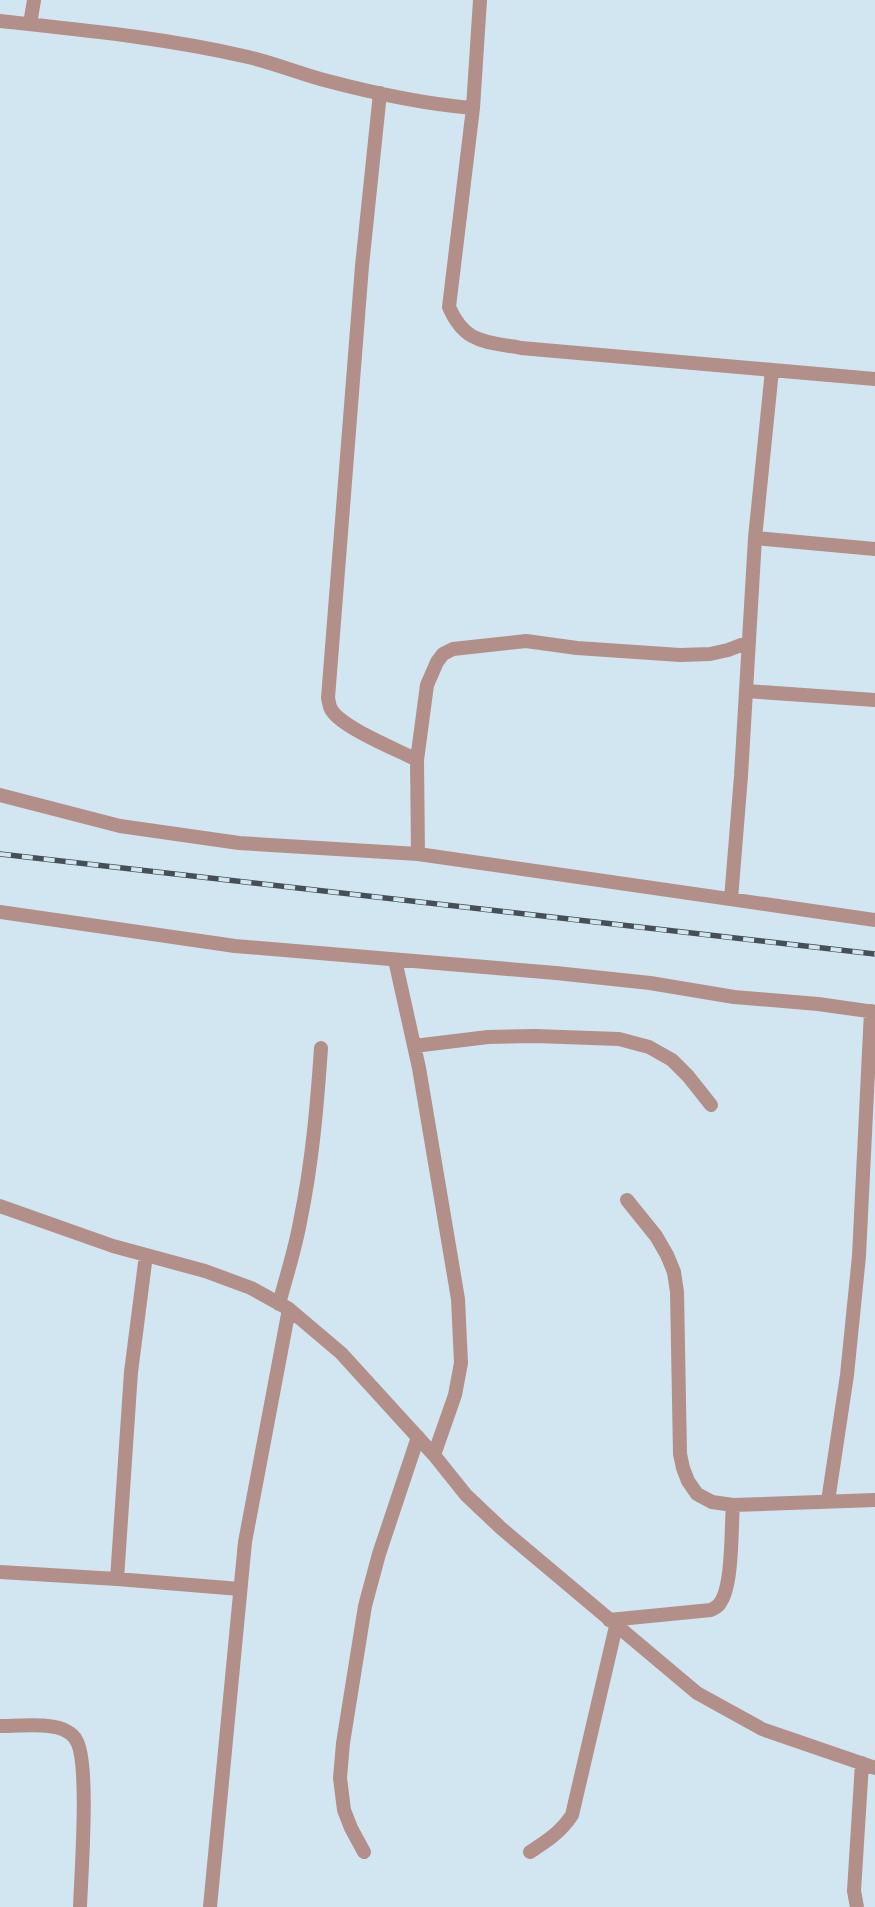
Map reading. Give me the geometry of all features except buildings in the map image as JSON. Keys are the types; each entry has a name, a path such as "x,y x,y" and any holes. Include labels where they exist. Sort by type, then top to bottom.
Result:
{"street":[{"path":"30,24 34,0"},
{"path":"480,0 473,108 449,307 456,323 469,336 521,348 875,379"},
{"path":"0,21 196,45 250,57 325,80 380,93 433,105 473,108"},
{"path":"380,93 362,266 328,698 331,710 341,720 358,731 417,760"},
{"path":"731,899 742,776 755,538 772,370"},
{"path":"755,538 875,550"},
{"path":"418,854 417,760 428,685 436,662 443,654 453,649 526,641 577,648 680,655 710,654 728,650 748,642"},
{"path":"746,691 875,700"},
{"path":"0,795 120,826 239,843 418,854 875,920"},
{"path":"0,912 235,946 593,977 650,983 734,997 818,1004 873,1012 859,1256 847,1375 828,1502"},
{"path":"395,960 414,1046 458,1299 461,1363 455,1395 434,1455"},
{"path":"414,1046 488,1037 535,1036 619,1039 649,1047 672,1060 688,1076 711,1105"},
{"path":"210,1907 244,1542 316,1128 322,1048"},
{"path":"628,1200 656,1236 674,1272 677,1292 680,1454 688,1481 697,1494 712,1502 733,1505 875,1500"},
{"path":"0,1206 114,1246 206,1271 251,1288 284,1306 341,1353 434,1455 466,1495 502,1529 697,1693 762,1729 868,1765 854,1891 857,1907"},
{"path":"117,1579 131,1382 146,1255"},
{"path":"364,1852 344,1810 340,1778 343,1743 365,1606 379,1554 418,1437"},
{"path":"612,1623 711,1610 720,1605 728,1581 733,1505"},
{"path":"0,1572 240,1589"},
{"path":"530,1852 565,1826 572,1815 612,1623"},
{"path":"0,1726 52,1726 68,1731 77,1740 84,1783 80,1907"}],"railway":[{"path":"0,854 875,954"}]}
